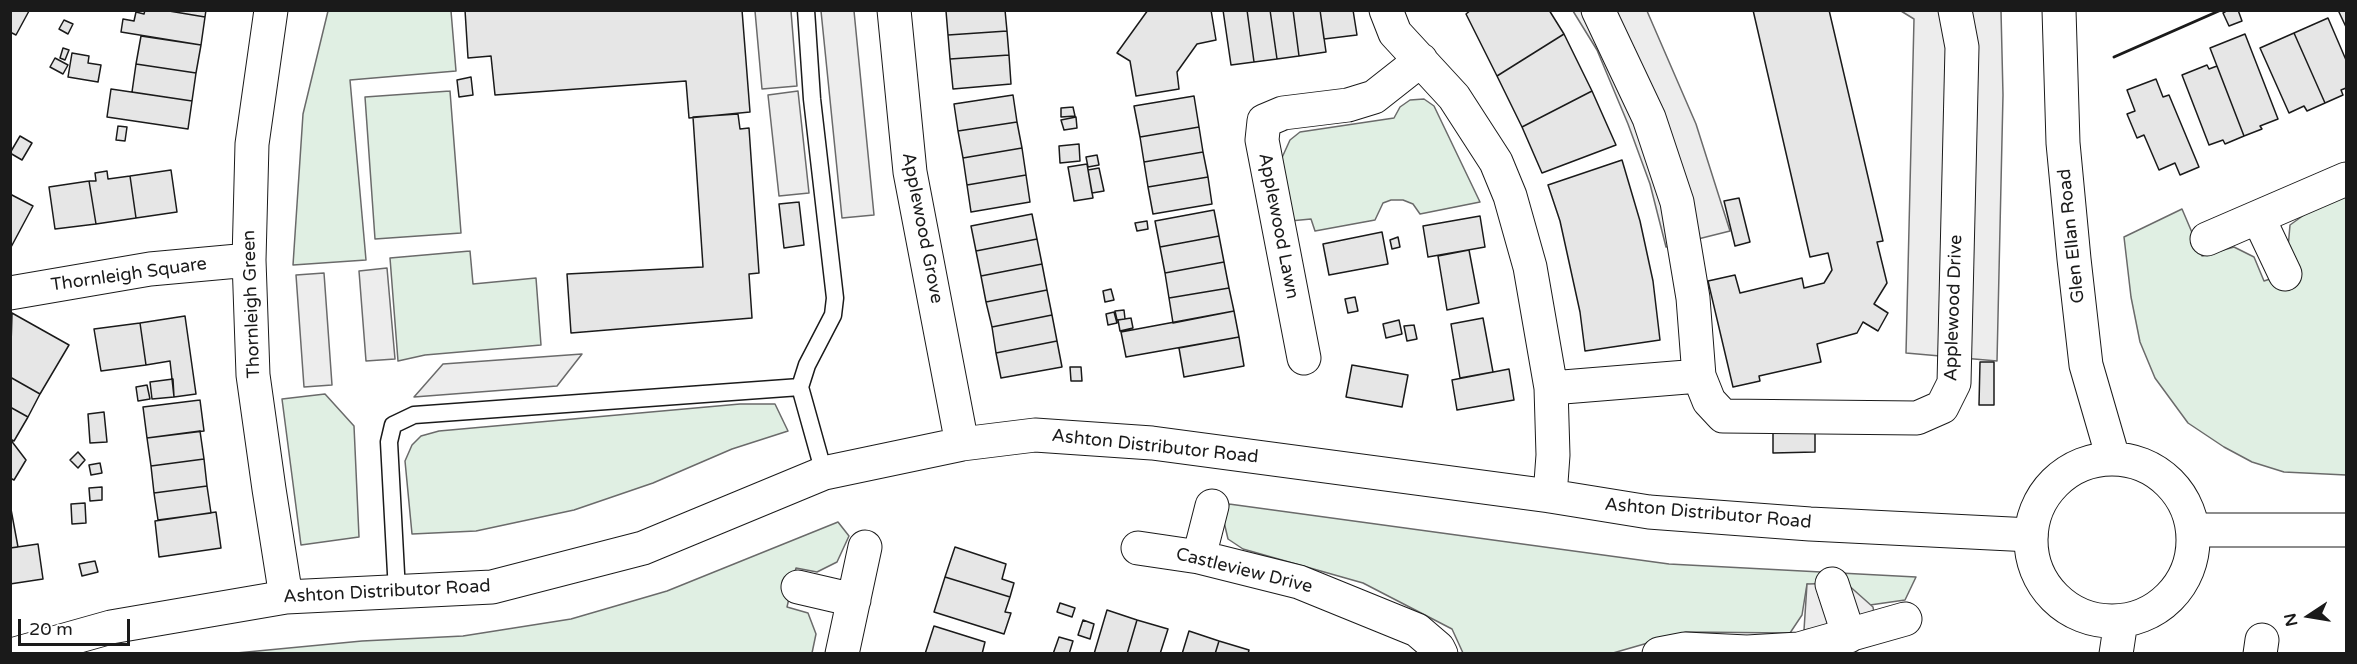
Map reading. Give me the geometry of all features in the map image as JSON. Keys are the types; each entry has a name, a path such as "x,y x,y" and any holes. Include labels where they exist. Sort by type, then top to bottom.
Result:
{"street":[{"name":"Thornleigh Green","path":"271,10 252,144 249,260 253,375 268,489 286,597"},
{"name":"Applewood Grove","path":"894,10 910,172 962,444"},
{"path":"1386,10 1395,33 1454,97 1496,162 1510,196 1530,267 1551,388 1553,455 1550,496"},
{"path":"1551,388 1699,376 1693,298 1677,202 1649,118 1598,10"},
{"name":"Applewood Drive","path":"1699,376 1709,401 1723,416 1917,418 1942,407 1954,382 1962,47 1955,10"},
{"name":"Glen Ellan Road","path":"2059,10 2063,143 2086,365 2113,458"},
{"name":"Applewood Lawn","path":"1304,358 1262,140 1264,122 1283,113 1348,105 1374,97 1420,60"},
{"path":"2207,239 2346,179"},
{"path":"2258,217 2284,274"},
{"name":"Thornleigh Square","path":"10,292 150,269 249,260"},
{"name":"Ashton Distributor Road","path":"15,654 111,627 286,597 492,587 643,548 824,473 962,444 1035,435 1152,443 1550,496 1649,512 1810,524 2031,535"},
{"path":"2113,458 2137,462 2157,472 2175,488 2187,508 2193,530 2192,556 2178,587 2167,600 2145,614 2121,621 2097,620 2075,612 2056,599 2041,580 2033,558 2031,535 2036,510 2048,489 2067,472 2089,462 2113,458"},
{"path":"1199,557 1212,506"},
{"path":"2193,530 2346,530"},
{"path":"842,654 865,547"},
{"name":"Castleview Drive","path":"1138,548 1199,557 1299,582 1417,630 1438,648 1441,654"},
{"path":"1832,584 1849,636"},
{"path":"798,587 854,600"},
{"path":"1659,654 1685,649 1747,652 1799,649 1905,619"},
{"path":"2116,654 2121,621"}],"lane":[{"path":"806,10 812,99 835,298 833,315 807,365 800,387 824,473"},
{"path":"397,592 389,442 393,424 414,415 800,387"}],"green space":[{"path":"328,11 451,11 456,71 350,80 366,260 293,265 303,114"},
{"path":"450,91 461,233 375,239 365,97"},
{"path":"1424,99 1434,106 1480,202 1420,214 1413,204 1403,200 1391,200 1383,203 1375,220 1315,231 1311,219 1290,221 1280,162 1290,140 1300,132 1394,118 1400,107 1410,100"},
{"path":"2346,193 2346,475 2284,472 2252,462 2188,423 2155,378 2140,342 2131,297 2124,237 2182,209 2202,256 2234,247 2254,257 2264,281 2294,271 2288,248 2290,225 2315,207"},
{"path":"470,251 473,284 536,278 541,345 425,355 398,361 390,258"},
{"path":"325,394 354,426 359,537 301,545 282,399"},
{"path":"740,404 775,404 788,431 732,449 653,483 574,510 476,531 412,534 405,461 412,445 421,436 439,431"},
{"path":"1229,504 1669,564 1916,577 1905,600 1870,605 1807,584 1802,615 1790,633 1686,632 1613,653 1463,653 1452,629 1363,583 1243,549 1228,539 1224,522"},
{"path":"838,522 849,536 837,562 817,572 796,568 787,607 808,613 816,634 812,653 226,654 362,641 463,636 571,619 667,591"}],"shaded area":[{"path":"755,11 791,11 797,86 762,89"},
{"path":"821,11 854,11 874,215 842,218"},
{"path":"1573,11 1647,11 1696,124 1730,231 1666,247 1650,184 1628,124 1597,50"},
{"path":"1901,11 2001,11 2003,95 1997,361 1906,353 1914,19"},
{"path":"798,91 809,193 779,196 768,95"},
{"path":"387,268 395,359 366,361 359,271"},
{"path":"324,273 332,385 304,387 296,275"},
{"path":"582,354 557,386 414,397 443,364"},
{"path":"1846,583 1873,607 1875,619 1804,630 1807,584"}],"building":[{"path":"10,10 29,11 16,35 10,32"},
{"path":"145,10 163,10 205,17 201,45 121,32 123,19 134,21 136,12 144,14"},
{"path":"163,10 206,10 205,17"},
{"path":"465,10 742,10 750,112 689,118 686,81 495,95 491,56 468,58"},
{"path":"1005,10 1007,31 948,35 946,11"},
{"path":"1148,10 1211,10 1216,40 1197,44 1177,72 1179,89 1136,96 1130,61 1117,53"},
{"path":"1223,10 1247,10 1254,62 1231,65"},
{"path":"1247,10 1270,10 1277,59 1254,62"},
{"path":"1270,10 1293,10 1299,56 1277,59"},
{"path":"1293,10 1320,10 1326,52 1299,56"},
{"path":"1320,10 1353,10 1357,35 1324,39"},
{"path":"1471,10 1549,10 1564,34 1497,76 1466,14"},
{"path":"1753,10 1829,10 1883,241 1877,242 1887,283 1874,304 1888,313 1878,331 1863,322 1857,333 1817,344 1821,362 1759,376 1760,381 1733,387 1708,281 1735,275 1740,293 1802,278 1804,288 1824,283 1832,270 1828,253 1810,257"},
{"path":"2228,10 2238,10 2242,21 2229,26 2223,13"},
{"path":"2338,10 2346,10 2346,27"},
{"path":"2328,18 2346,60 2346,88 2341,90 2343,95 2325,103 2294,33"},
{"path":"64,20 73,24 68,34 59,29"},
{"path":"1007,31 1009,55 950,59 948,35"},
{"path":"2294,33 2325,103 2307,111 2304,106 2289,113 2260,48"},
{"path":"1564,34 1592,91 1522,127 1497,76"},
{"path":"2245,34 2278,119 2244,136 2210,48"},
{"path":"141,36 201,45 196,73 136,64"},
{"path":"63,48 69,50 65,60 60,58"},
{"path":"72,53 89,56 88,63 101,65 98,82 68,77"},
{"path":"1009,55 1011,84 953,89 950,59"},
{"path":"55,58 68,65 63,74 50,67"},
{"path":"136,64 196,73 192,101 132,92"},
{"path":"2207,65 2209,69 2217,66 2244,136 2225,144 2223,140 2209,145 2182,75"},
{"path":"471,77 473,95 459,97 457,80"},
{"path":"2156,79 2163,97 2169,95 2199,167 2180,175 2175,163 2159,170 2144,135 2137,138 2127,114 2135,111 2127,90"},
{"path":"111,89 192,101 188,129 107,117"},
{"path":"1592,91 1616,145 1542,173 1522,127"},
{"path":"1013,95 1017,122 958,131 954,104"},
{"path":"1194,96 1199,127 1140,137 1134,106"},
{"path":"1073,107 1075,116 1061,117 1061,108"},
{"path":"738,114 740,129 749,128 759,273 749,274 752,318 571,333 567,274 703,267 693,117"},
{"path":"1076,117 1077,128 1064,130 1061,120"},
{"path":"1017,122 1022,148 963,158 958,131"},
{"path":"118,126 127,127 125,141 116,140"},
{"path":"1199,127 1203,152 1144,162 1140,137"},
{"path":"20,136 32,143 22,160 10,153"},
{"path":"1079,144 1080,161 1060,163 1059,146"},
{"path":"1022,148 1026,175 967,185 963,158"},
{"path":"1203,152 1208,177 1148,187 1144,162"},
{"path":"1097,155 1099,165 1088,167 1086,157"},
{"path":"1622,160 1640,221 1653,281 1660,340 1585,351 1580,312 1560,221 1548,185"},
{"path":"1087,164 1093,198 1074,201 1068,167"},
{"path":"1099,168 1104,191 1092,193 1088,170"},
{"path":"171,170 177,212 136,218 130,176"},
{"path":"107,171 108,179 130,176 136,218 96,224 89,181 96,181 95,173"},
{"path":"1026,175 1030,202 971,212 967,185"},
{"path":"1208,177 1212,204 1153,214 1148,187"},
{"path":"89,181 96,224 55,229 49,187"},
{"path":"10,194 33,206 10,249"},
{"path":"1739,198 1750,242 1735,246 1724,201"},
{"path":"799,202 804,245 784,248 779,204"},
{"path":"1214,210 1219,236 1160,247 1155,221"},
{"path":"1032,214 1037,239 976,251 971,226"},
{"path":"1480,216 1485,247 1428,257 1423,226"},
{"path":"1147,221 1148,229 1137,231 1135,223"},
{"path":"1382,232 1388,264 1329,275 1323,244"},
{"path":"1219,236 1224,262 1165,273 1160,247"},
{"path":"1398,237 1400,247 1392,249 1390,240"},
{"path":"1037,239 1042,264 981,276 976,251"},
{"path":"1469,250 1479,303 1447,310 1438,256"},
{"path":"1224,262 1229,288 1169,298 1165,273"},
{"path":"1042,264 1047,290 986,302 981,276"},
{"path":"1229,288 1234,311 1173,323 1169,298"},
{"path":"1111,289 1114,300 1105,302 1103,291"},
{"path":"1047,290 1052,315 992,327 986,302"},
{"path":"1355,297 1358,311 1348,313 1345,299"},
{"path":"1124,310 1125,319 1117,320 1115,311"},
{"path":"1234,311 1239,337 1126,357 1121,332"},
{"path":"1114,312 1117,323 1108,325 1106,314"},
{"path":"12,313 69,345 40,394 10,377"},
{"path":"1052,315 1057,341 996,353 992,327"},
{"path":"185,316 196,394 174,397 170,361 146,365 140,323"},
{"path":"1131,318 1133,328 1120,331 1118,320"},
{"path":"1483,318 1493,372 1460,378 1451,324"},
{"path":"1399,320 1402,334 1386,338 1383,324"},
{"path":"140,323 146,365 101,371 94,329"},
{"path":"1414,325 1417,339 1407,341 1404,326"},
{"path":"1239,337 1244,366 1184,377 1179,348"},
{"path":"1057,341 1062,367 1001,378 996,353"},
{"path":"1980,362 1994,362 1994,405 1979,405"},
{"path":"1352,365 1408,375 1402,407 1346,397"},
{"path":"1070,367 1081,367 1082,381 1071,381"},
{"path":"1509,369 1514,400 1457,410 1452,380"},
{"path":"10,377 40,394 28,417 10,407"},
{"path":"173,379 174,397 152,399 150,382"},
{"path":"147,385 150,399 138,401 136,387"},
{"path":"200,400 204,431 147,438 143,407"},
{"path":"10,407 28,417 14,441 10,439"},
{"path":"104,412 107,442 90,443 88,414"},
{"path":"200,431 204,459 151,466 147,438"},
{"path":"1773,433 1815,433 1815,452 1773,453"},
{"path":"10,439 26,460 14,480 10,478"},
{"path":"78,452 85,460 78,468 70,460"},
{"path":"204,459 207,486 154,493 151,466"},
{"path":"100,463 102,473 91,475 89,465"},
{"path":"207,486 211,513 158,520 154,493"},
{"path":"102,487 102,500 90,501 89,488"},
{"path":"85,503 86,523 72,524 71,504"},
{"path":"10,504 18,547 10,548"},
{"path":"216,512 221,548 159,557 155,521"},
{"path":"38,544 43,579 10,584 10,548"},
{"path":"955,547 1006,564 1002,579 1014,583 1010,597 945,577"},
{"path":"95,561 98,572 82,576 79,564"},
{"path":"945,577 1010,597 1005,612 1011,613 1004,634 934,612"},
{"path":"1060,603 1075,608 1072,617 1057,612"},
{"path":"1107,610 1137,620 1127,654 1094,654"},
{"path":"1083,620 1094,624 1090,639 1078,635"},
{"path":"1137,620 1168,629 1160,654 1127,654"},
{"path":"934,626 985,642 982,654 925,654"},
{"path":"1189,631 1219,641 1215,654 1182,654"},
{"path":"1059,637 1073,641 1069,654 1053,654"},
{"path":"1219,641 1249,650 1248,654 1215,654"}],"wall":[{"path":"2114,57 2221,10"}]}
